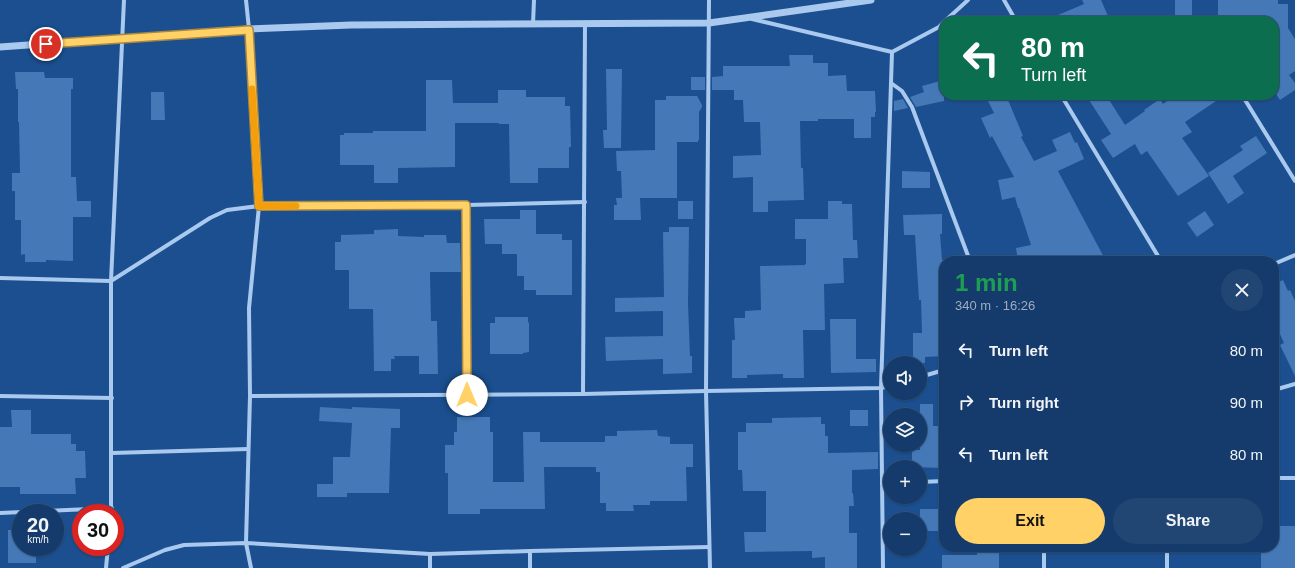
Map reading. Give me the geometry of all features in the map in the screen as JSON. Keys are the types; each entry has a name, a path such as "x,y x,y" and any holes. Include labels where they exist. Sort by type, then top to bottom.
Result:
{"street":[{"path":"111,504 111,281 124,0"},
{"path":"246,0 259,206 249,308 250,396 246,543 251,568"},
{"path":"534,0 534,24"},
{"path":"709,0 706,390 710,568"},
{"path":"0,47 249,30 351,25 709,23 871,0"},
{"path":"951,16 968,0"},
{"path":"1004,0 1013,16"},
{"path":"748,18 892,52 939,27"},
{"path":"583,394 585,23"},
{"path":"883,568 880,388 892,52"},
{"path":"891,83 902,91 912,108 968,256"},
{"path":"1064,100 1158,256"},
{"path":"1245,100 1295,182"},
{"path":"0,278 111,281 210,218 227,210 259,206 466,205 585,202"},
{"path":"466,205 467,395"},
{"path":"1279,262 1295,255"},
{"path":"927,375 939,371"},
{"path":"1279,389 1295,384"},
{"path":"250,396 583,394 706,390 883,387"},
{"path":"0,396 112,398"},
{"path":"112,453 248,449"},
{"path":"1279,478 1295,478"},
{"path":"927,482 939,481"},
{"path":"0,513 72,512"},
{"path":"123,568 166,550 184,545 246,543 430,554 530,550 709,547"},
{"path":"530,550 530,568"},
{"path":"1044,552 1044,568"},
{"path":"1167,552 1167,568"},
{"path":"430,554 430,568"},
{"path":"106,568 107,556"}],"building":[{"path":"1082,0 1101,0 1108,16 1056,16 1084,4"},
{"path":"1175,0 1192,0 1192,16 1175,16"},
{"path":"1218,0 1278,0 1278,4 1288,4 1288,28 1295,39 1295,71 1289,75 1295,83 1295,90 1280,100 1279,98 1279,16 1218,16"},
{"path":"789,55 813,55 813,63 828,63 828,76 846,75 847,91 875,91 876,112 875,117 871,117 871,138 854,138 854,119 818,119 818,121 800,121 801,168 803,168 804,200 768,201 768,212 753,212 753,177 733,178 733,156 761,155 760,122 744,122 743,100 734,100 734,90 712,90 712,77 723,76 723,66 790,66"},
{"path":"606,69 622,69 621,148 604,148 603,130 607,130"},
{"path":"15,72 44,72 45,78 73,78 73,89 71,89 71,177 76,177 77,201 91,201 91,217 73,217 73,261 46,260 46,262 25,262 25,254 21,255 21,220 15,220 15,191 12,191 12,173 20,173 18,89 16,89"},
{"path":"691,77 705,77 705,90 691,90"},
{"path":"426,80 452,80 453,103 498,103 498,90 526,90 526,97 565,97 565,106 570,106 571,147 569,147 569,168 538,168 538,183 510,183 509,124 499,123 455,123 455,167 398,168 398,183 374,183 374,165 340,165 340,135 344,135 344,133 373,133 373,131 426,131"},
{"path":"939,81 939,100 944,101 916,107 910,97 924,92 922,86"},
{"path":"151,92 164,92 165,120 151,120"},
{"path":"666,96 697,96 702,105 699,112 698,142 677,142 677,198 640,198 641,220 614,220 614,205 617,205 616,198 622,198 621,171 617,171 616,151 655,150 655,100 666,100"},
{"path":"903,99 908,108 894,111 894,101"},
{"path":"988,100 1008,100 1023,136 1021,137 1034,161 1057,151 1052,140 1070,132 1075,143 1077,142 1084,159 1058,171 1103,256 1017,256 1016,248 1031,245 1015,197 1002,200 998,180 1014,177 992,136 990,138 981,118 994,113"},
{"path":"1089,100 1109,100 1125,125 1159,100 1161,100 1163,104 1169,100 1218,100 1185,122 1192,132 1182,138 1209,176 1178,196 1147,151 1141,155 1135,144 1113,158 1101,140 1111,134"},
{"path":"1256,136 1267,153 1233,176 1244,193 1228,204 1208,173 1243,150 1240,146"},
{"path":"902,171 930,172 930,188 902,188"},
{"path":"678,201 693,201 693,219 678,219"},
{"path":"828,201 842,201 842,204 852,204 853,240 857,240 858,258 843,258 844,283 824,284 825,330 803,330 804,378 783,378 783,374 747,375 747,378 732,378 732,340 735,340 734,318 745,318 745,311 761,310 760,266 805,265 806,239 795,239 795,219 828,219"},
{"path":"520,210 536,210 536,234 562,234 562,240 572,240 572,295 536,295 536,290 524,290 524,276 517,276 517,254 502,254 502,244 485,244 484,219 520,219"},
{"path":"1205,211 1214,225 1197,237 1187,223"},
{"path":"942,214 942,234 940,234 942,256 939,256 939,356 913,356 913,333 922,333 921,300 919,300 915,235 904,235 903,215"},
{"path":"669,227 689,227 688,304 692,373 663,374 663,359 606,361 605,337 663,336 663,311 615,312 615,298 664,297 663,232 669,232"},
{"path":"398,229 398,236 424,237 424,235 446,235 447,243 460,243 461,272 430,272 431,321 437,321 438,374 419,374 419,356 394,356 395,359 391,359 391,371 374,371 373,309 349,309 349,270 335,270 335,242 341,242 341,235 374,234 374,230"},
{"path":"1283,280 1295,301 1295,376 1280,345 1284,343 1279,332 1279,282"},
{"path":"495,317 528,317 529,352 523,354 490,354 490,323 495,323"},
{"path":"830,319 856,319 856,359 876,359 876,372 831,373"},
{"path":"920,404 933,404 933,426 939,426 939,468 927,467 927,460 912,460 912,452 927,452 927,408 920,408"},
{"path":"320,407 400,409 400,428 391,428 389,493 347,493 347,497 317,497 317,484 333,484 333,457 350,457 352,423 319,421"},
{"path":"11,410 31,410 31,434 71,434 71,444 76,444 76,451 85,451 86,478 75,478 76,494 20,494 20,487 0,487 0,427 12,427"},
{"path":"850,410 868,410 868,426 850,426"},
{"path":"457,417 490,417 490,432 493,432 493,482 524,482 523,432 540,432 540,442 605,442 605,436 617,436 617,431 657,430 658,436 670,437 670,444 693,444 693,467 686,467 687,501 650,501 650,505 633,505 634,511 606,511 606,503 600,503 600,472 596,472 596,467 544,467 545,509 480,509 480,514 448,514 448,473 445,473 445,445 454,445 454,432 457,432"},
{"path":"821,417 821,424 825,424 825,436 828,436 828,453 878,452 878,469 852,470 852,493 854,506 849,506 849,533 857,533 857,568 825,568 825,557 812,558 812,551 745,552 744,532 766,532 766,491 743,491 742,470 738,470 738,432 746,432 746,423 772,423 772,418"},
{"path":"920,509 939,509 939,531 927,531 927,512 920,512"},
{"path":"1279,526 1295,526 1295,568 1261,568 1261,552 1279,552"},
{"path":"8,530 12,530 12,556 36,556 36,563 8,563"},
{"path":"977,552 999,552 999,568 942,568 942,555 977,555"}],"slow traffic":[{"path":"252,89 259,206 296,206"}],"route":[{"path":"46,44 249,30 259,206 466,205 467,395"}]}
